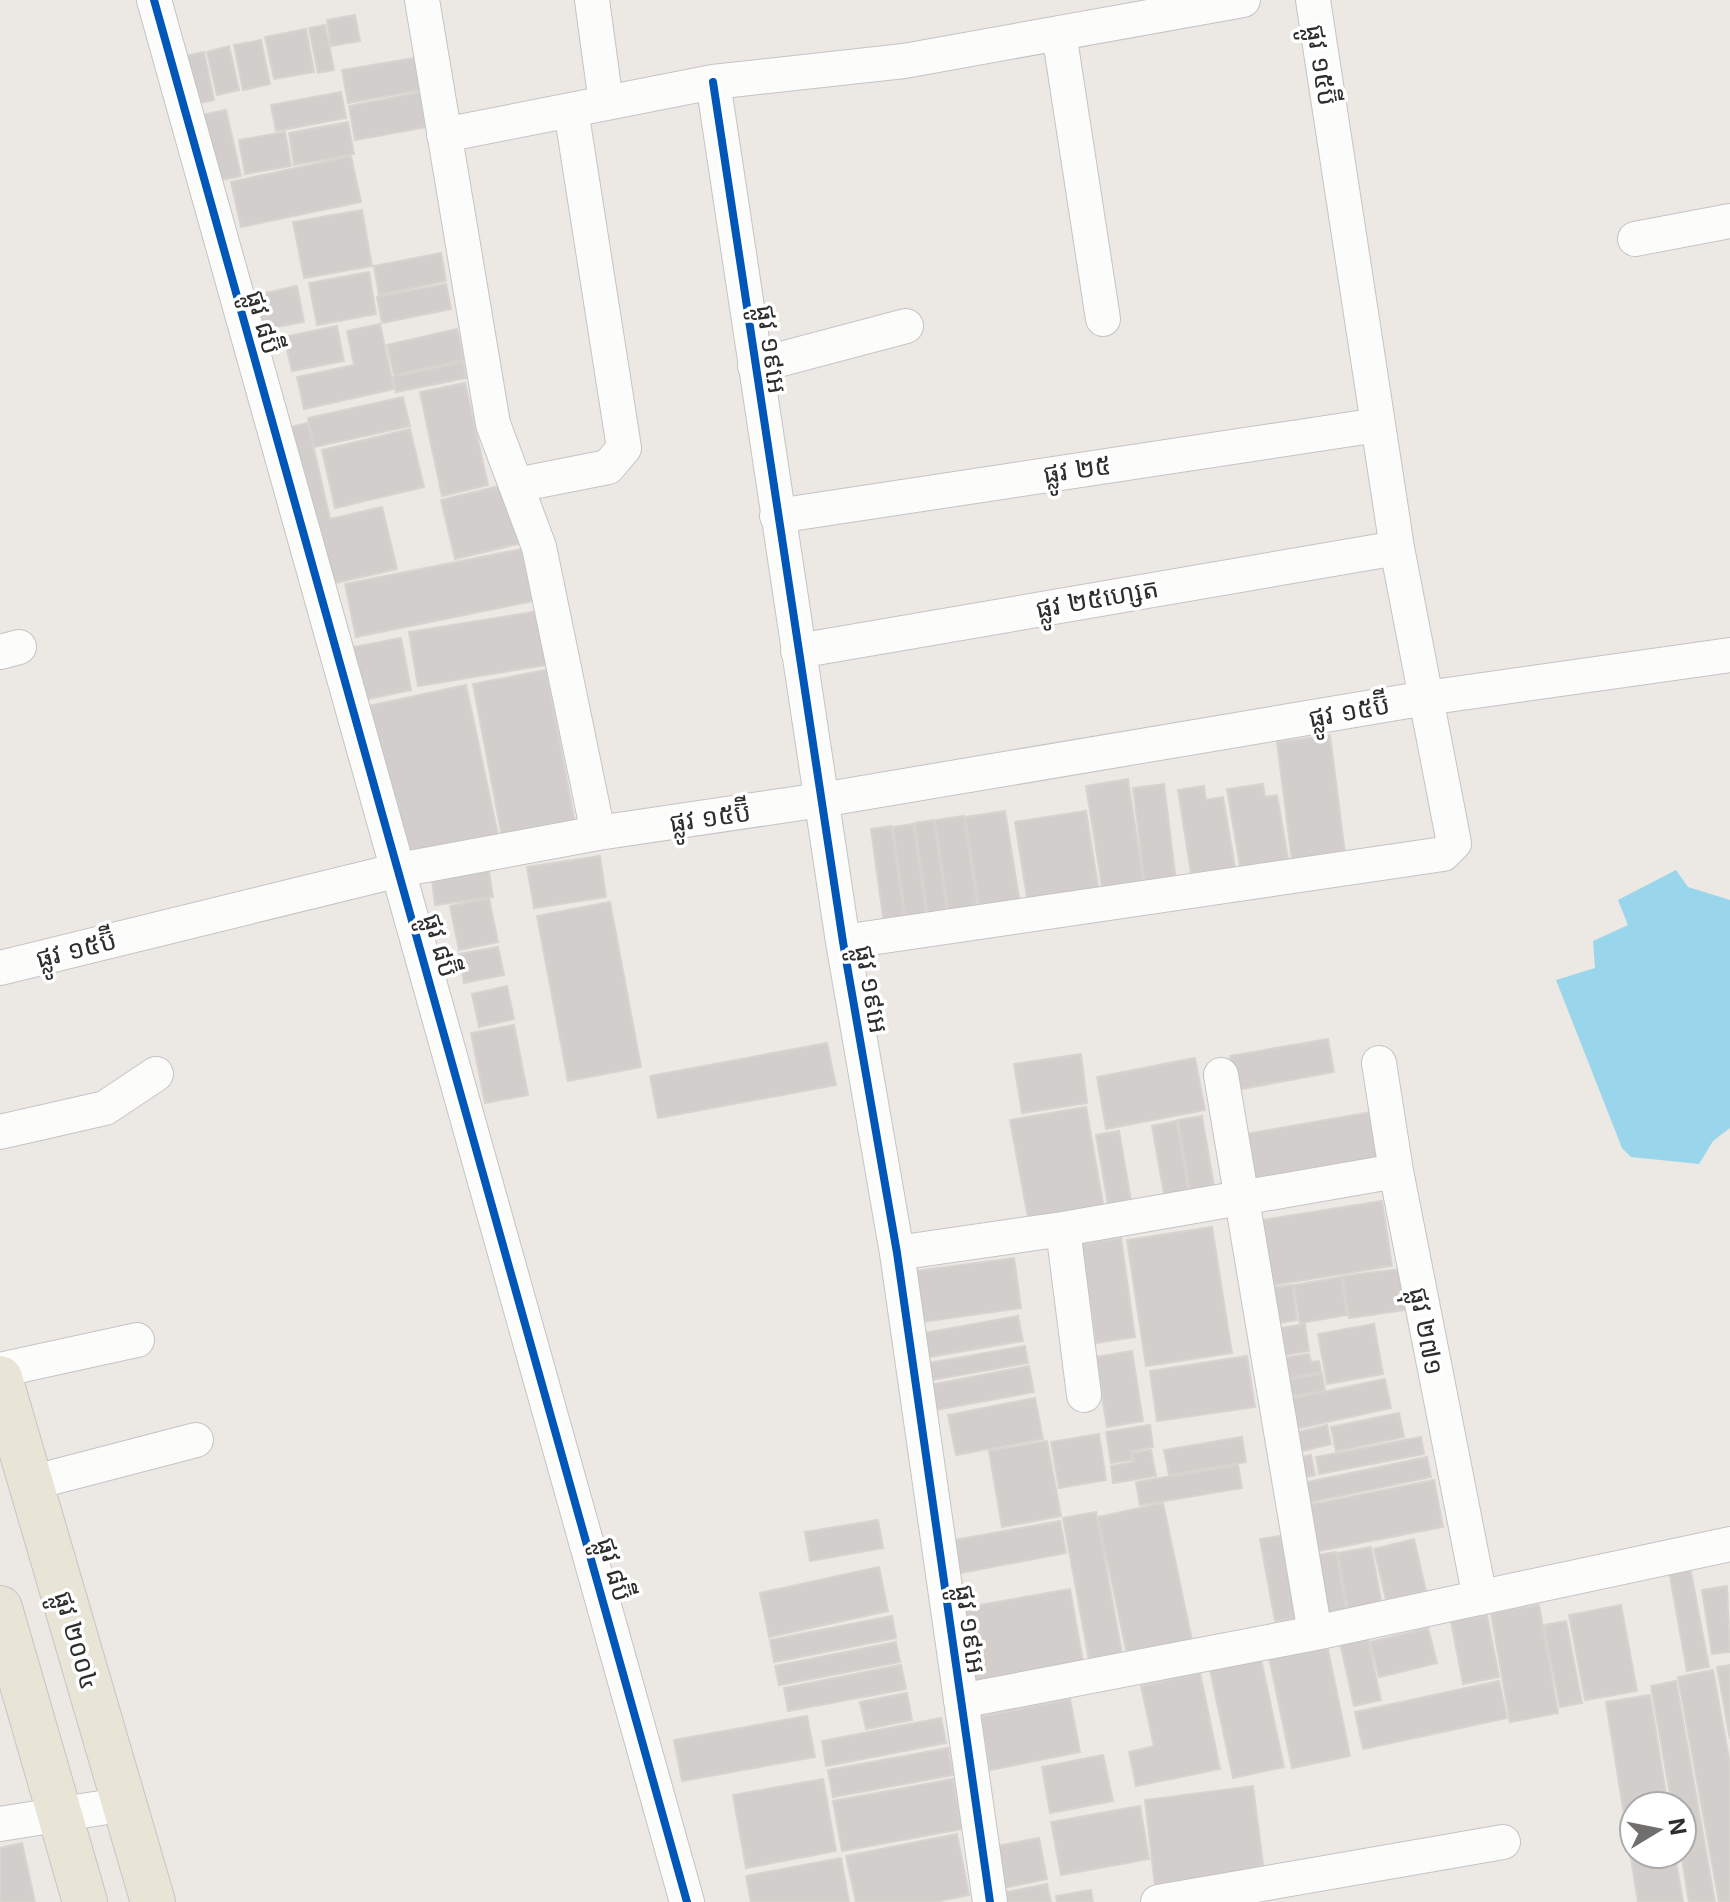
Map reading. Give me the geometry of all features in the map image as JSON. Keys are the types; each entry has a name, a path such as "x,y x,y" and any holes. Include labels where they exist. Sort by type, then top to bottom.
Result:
{"main road":[{"name":"ផ្លូវ ២០០៤","path":"0,1378 153,1902"},
{"path":"0,1608 85,1902"}],"street":[{"name":"ផ្លូវ ៨ប៊ី","path":"154,0 687,1902"},
{"path":"422,0 493,424 539,547 598,833"},
{"path":"592,0 606,103"},
{"path":"444,135 713,82 904,61 1243,0"},
{"name":"ផ្លូវ ១៥ប៊ី","path":"843,942 1443,854 1454,843 1397,548 1313,0"},
{"path":"1059,33 1103,319"},
{"name":"ផ្លូវ ១៩អេ","path":"713,82 843,942 897,1253 990,1902"},
{"path":"517,485 608,467 624,448 571,110"},
{"path":"1635,239 1730,221"},
{"path":"755,366 906,326"},
{"name":"ផ្លូវ ២៥","path":"777,516 1378,425"},
{"name":"ផ្លូវ ២៥ហ្សេត","path":"798,651 1397,548"},
{"name":"ផ្លូវ ១៥ប៊ី","path":"0,968 399,870 598,833 821,800 1426,698 1730,655"},
{"name":"ផ្លុវ ២៧១","path":"1379,1063 1396,1171 1480,1598"},
{"path":"0,1132 105,1108 156,1074"},
{"path":"1221,1075 1315,1633"},
{"path":"897,1253 1063,1229 1396,1171"},
{"path":"1063,1229 1084,1395"},
{"path":"0,1370 137,1340"},
{"path":"31,1483 196,1440"},
{"path":"961,1701 1315,1633 1730,1544"},
{"path":"0,1824 126,1804"},
{"path":"1158,1902 1503,1842"}],"water":[{"path":"1676,870 1688,887 1730,900 1730,1128 1713,1141 1699,1164 1631,1157 1622,1148 1556,980 1595,968 1593,941 1628,925 1618,900"}],"building":[{"path":"355,15 360,41 331,46 327,20"},
{"path":"325,25 334,70 318,73 309,28"},
{"path":"306,29 314,72 274,79 265,37"},
{"path":"261,40 270,84 243,90 234,45"},
{"path":"229,46 239,90 217,95 207,52"},
{"path":"204,52 214,100 186,106 175,58"},
{"path":"415,58 420,90 348,103 342,70"},
{"path":"341,92 346,118 276,131 271,105"},
{"path":"421,92 427,127 355,140 349,106"},
{"path":"226,110 241,176 212,182 197,116"},
{"path":"348,122 354,154 294,165 289,133"},
{"path":"285,132 291,166 245,174 239,140"},
{"path":"351,156 361,202 241,227 231,182"},
{"path":"362,210 372,266 304,278 293,222"},
{"path":"441,253 446,281 379,295 374,266"},
{"path":"369,272 376,314 317,325 309,283"},
{"path":"446,284 451,309 382,323 377,297"},
{"path":"297,286 304,322 259,330 252,296"},
{"path":"380,324 394,389 304,409 297,377 354,365 347,331"},
{"path":"337,326 344,361 292,371 284,337"},
{"path":"457,329 464,360 394,375 387,345"},
{"path":"463,362 466,378 396,392 393,377"},
{"path":"465,383 488,485 442,496 420,392"},
{"path":"403,397 410,426 314,447 308,418"},
{"path":"308,423 330,519 382,507 397,569 322,586 286,428"},
{"path":"410,429 424,487 335,508 322,450"},
{"path":"508,484 522,543 455,559 441,500"},
{"path":"522,549 533,601 356,637 345,584"},
{"path":"539,611 547,665 418,686 409,632"},
{"path":"401,638 411,690 359,701 349,648"},
{"path":"546,670 575,823 502,837 473,684"},
{"path":"466,685 498,835 396,857 364,707"},
{"path":"1330,735 1346,862 1293,869 1277,742"},
{"path":"1128,779 1145,893 1104,899 1086,786"},
{"path":"1164,784 1177,889 1146,892 1133,788"},
{"path":"1263,784 1265,797 1277,795 1290,870 1242,878 1227,789"},
{"path":"1204,786 1206,800 1223,797 1236,873 1192,880 1178,790"},
{"path":"1005,811 1021,910 981,917 965,817"},
{"path":"1086,811 1100,898 1029,910 1015,822"},
{"path":"964,816 979,917 950,921 935,820"},
{"path":"934,820 948,920 929,923 915,823"},
{"path":"913,824 928,924 907,928 893,827"},
{"path":"891,826 906,928 885,931 871,829"},
{"path":"600,856 606,897 534,908 527,867"},
{"path":"489,871 493,897 435,905 432,880"},
{"path":"489,898 498,942 459,950 450,906"},
{"path":"610,902 641,1067 568,1081 537,916"},
{"path":"498,947 504,975 464,983 459,954"},
{"path":"507,986 514,1019 479,1027 472,994"},
{"path":"514,1025 528,1095 485,1103 471,1033"},
{"path":"1328,1039 1334,1072 1236,1090 1230,1056"},
{"path":"827,1043 836,1085 658,1118 650,1076"},
{"path":"1081,1054 1087,1103 1022,1113 1014,1064"},
{"path":"1195,1058 1205,1110 1106,1129 1097,1077"},
{"path":"1086,1107 1104,1209 1029,1223 1010,1120"},
{"path":"1372,1112 1380,1161 1248,1183 1240,1135"},
{"path":"1202,1116 1216,1198 1192,1202 1178,1120"},
{"path":"1176,1121 1190,1200 1166,1205 1152,1126"},
{"path":"1119,1131 1133,1212 1110,1216 1096,1135"},
{"path":"1382,1201 1392,1266 1261,1287 1250,1222"},
{"path":"1212,1227 1232,1353 1146,1366 1127,1240"},
{"path":"1121,1238 1135,1337 1096,1343 1081,1244"},
{"path":"1014,1258 1021,1308 921,1322 914,1271"},
{"path":"1399,1269 1405,1310 1349,1318 1343,1276"},
{"path":"1341,1277 1347,1315 1300,1323 1294,1285"},
{"path":"1292,1285 1297,1320 1268,1325 1263,1289"},
{"path":"1018,1316 1023,1341 929,1357 924,1333"},
{"path":"1305,1324 1309,1351 1272,1357 1268,1330"},
{"path":"1374,1324 1383,1374 1327,1384 1318,1334"},
{"path":"1025,1346 1028,1363 931,1380 928,1363"},
{"path":"1132,1351 1143,1421 1107,1427 1096,1357"},
{"path":"1309,1354 1311,1362 1319,1361 1321,1372 1276,1381 1272,1360"},
{"path":"1247,1356 1255,1407 1157,1421 1150,1371"},
{"path":"1029,1366 1034,1392 935,1410 930,1385"},
{"path":"1322,1374 1325,1391 1278,1398 1276,1381"},
{"path":"1385,1379 1391,1408 1295,1429 1289,1399"},
{"path":"1035,1398 1043,1439 956,1455 948,1415"},
{"path":"1399,1413 1404,1437 1336,1451 1331,1427"},
{"path":"1150,1425 1153,1447 1131,1451 1132,1460 1111,1463 1106,1432"},
{"path":"1327,1425 1331,1444 1302,1451 1298,1432"},
{"path":"1099,1434 1106,1480 1059,1488 1051,1442"},
{"path":"1242,1437 1246,1462 1169,1475 1164,1450"},
{"path":"1421,1437 1424,1454 1319,1474 1316,1457"},
{"path":"1047,1441 1061,1516 1002,1527 989,1451"},
{"path":"1151,1450 1156,1476 1113,1483 1111,1466 1134,1462 1132,1453"},
{"path":"1311,1455 1315,1475 1294,1480 1289,1460"},
{"path":"1427,1457 1431,1477 1302,1504 1298,1484"},
{"path":"1238,1465 1242,1488 1140,1505 1136,1482"},
{"path":"1434,1480 1443,1527 1308,1553 1299,1507"},
{"path":"1163,1503 1193,1645 1128,1659 1098,1517"},
{"path":"1096,1512 1123,1659 1090,1665 1063,1518"},
{"path":"878,1520 883,1548 810,1561 805,1532"},
{"path":"1060,1521 1066,1553 955,1574 949,1541"},
{"path":"1286,1535 1301,1617 1275,1621 1260,1539"},
{"path":"1414,1539 1426,1591 1386,1600 1374,1549"},
{"path":"1371,1547 1382,1605 1348,1611 1338,1553"},
{"path":"1336,1552 1346,1610 1322,1614 1312,1556"},
{"path":"879,1567 888,1611 769,1637 760,1593"},
{"path":"1690,1567 1709,1667 1687,1671 1669,1571"},
{"path":"1727,1586 1730,1652 1712,1654 1702,1590"},
{"path":"1070,1589 1084,1668 970,1688 957,1609"},
{"path":"1539,1605 1558,1713 1510,1722 1491,1613"},
{"path":"1621,1605 1637,1691 1585,1700 1569,1615"},
{"path":"1487,1615 1499,1677 1463,1684 1451,1621"},
{"path":"892,1616 896,1638 774,1662 770,1640"},
{"path":"1566,1621 1582,1703 1560,1707 1544,1625"},
{"path":"1428,1628 1437,1663 1379,1677 1370,1642"},
{"path":"1367,1636 1381,1700 1354,1706 1340,1642"},
{"path":"896,1642 900,1662 779,1685 775,1666"},
{"path":"1327,1645 1350,1756 1292,1768 1269,1657"},
{"path":"1261,1659 1284,1767 1233,1778 1210,1670"},
{"path":"901,1665 906,1689 788,1711 784,1688"},
{"path":"1730,1665 1730,1739 1717,1667"},
{"path":"1713,1670 1730,1764 1730,1902 1719,1902 1678,1677"},
{"path":"1200,1673 1220,1769 1136,1786 1129,1752 1154,1746 1141,1686"},
{"path":"1499,1681 1507,1718 1363,1749 1355,1712"},
{"path":"1676,1681 1695,1790 1669,1790 1651,1686"},
{"path":"907,1693 912,1720 866,1729 860,1702"},
{"path":"1650,1695 1665,1790 1620,1790 1606,1702"},
{"path":"1070,1699 1080,1752 990,1770 980,1717"},
{"path":"807,1716 815,1757 682,1781 674,1740"},
{"path":"941,1718 946,1743 826,1766 822,1741"},
{"path":"948,1748 953,1775 833,1797 828,1770"},
{"path":"1103,1755 1113,1801 1050,1813 1042,1767"},
{"path":"823,1779 836,1851 746,1868 733,1795"},
{"path":"953,1779 962,1829 842,1851 833,1801"},
{"path":"1253,1786 1264,1872 1155,1886 1145,1800"},
{"path":"1140,1806 1149,1859 1061,1875 1051,1822"},
{"path":"1698,1806 1715,1902 1689,1902 1684,1870 1698,1870"},
{"path":"957,1834 969,1895 935,1902 856,1902 846,1856"},
{"path":"1039,1838 1047,1879 999,1889 991,1847"},
{"path":"22,1843 35,1902 0,1902 0,1848"},
{"path":"841,1858 849,1902 751,1902 746,1876"},
{"path":"1633,1870 1678,1870 1683,1902 1638,1902"},
{"path":"1047,1884 1051,1902 998,1902 997,1894"},
{"path":"1091,1890 1093,1902 1057,1902 1056,1896"}],"cycle path":[{"path":"154,0 687,1902"},
{"path":"713,82 843,942 897,1253 990,1902"}]}
